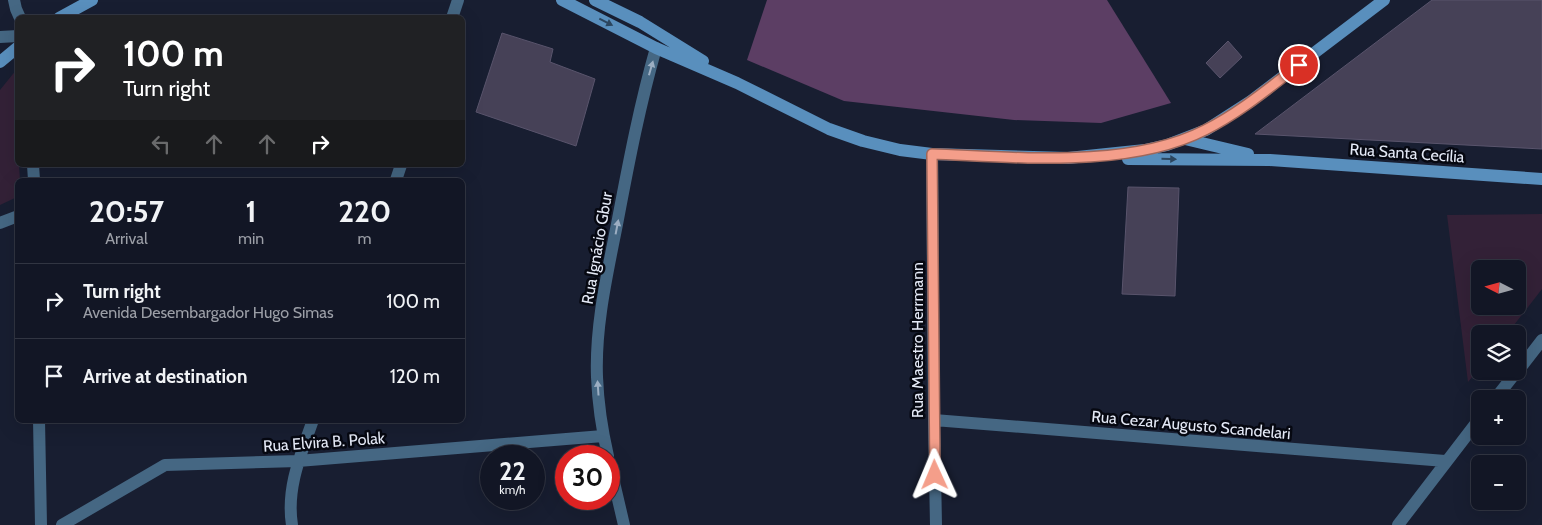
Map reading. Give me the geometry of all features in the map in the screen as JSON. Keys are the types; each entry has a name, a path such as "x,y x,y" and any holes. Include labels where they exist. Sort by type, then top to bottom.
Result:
{"main road":[{"path":"65,15 92,0"},
{"path":"562,0 656,48 737,83 829,129 863,141 900,150 932,154 1068,158 1145,150 1167,145 1206,130 1251,101 1384,0"},
{"path":"595,0 640,22 737,83"},
{"path":"0,62 15,50"},
{"name":"Rua Santa Cecília","path":"1185,139 1270,160"},
{"name":"Rua Santa Cecília","path":"1068,158 1270,160 1542,179"}],"street":[{"path":"14,0 18,15"},
{"path":"453,15 458,0"},
{"path":"0,37 15,36"},
{"name":"Rua Ignácio Gbur","path":"605,445 597,376 602,306 635,131 656,48"},
{"name":"Rua Maestro Herrmann","path":"932,154 936,525"},
{"path":"0,224 15,217"},
{"path":"1526,360 1542,340"},
{"path":"1502,390 1510,380"},
{"name":"Rua Cezar Augusto Scandelari","path":"934,420 1445,461"},
{"path":"39,423 41,525"},
{"path":"292,525 290,500 293,480 312,423"},
{"path":"1398,525 1471,429"},
{"name":"Rua Elvira B. Polak","path":"62,525 165,466 298,461 603,436"},
{"path":"620,508 624,525"}],"shaded area":[{"path":"767,0 1107,0 1171,103 1101,123 1014,120 844,101 747,60"},
{"path":"15,71 15,167 19,167 20,178 15,178 15,198 0,205 0,90"},
{"path":"1542,214 1542,289 1526,310 1526,260 1471,260 1471,315 1522,315 1514,325 1471,325 1471,378 1468,382 1447,215"}],"building":[{"path":"1432,0 1542,0 1542,149 1255,134"},
{"path":"502,33 553,49 550,62 595,79 576,146 476,112"},
{"path":"1228,41 1242,57 1220,78 1206,63"},
{"path":"1128,187 1179,188 1175,296 1122,294"}],"route":[{"path":"935,475 932,154 1068,158 1118,154 1167,145 1206,130 1228,117 1299,65"}]}
